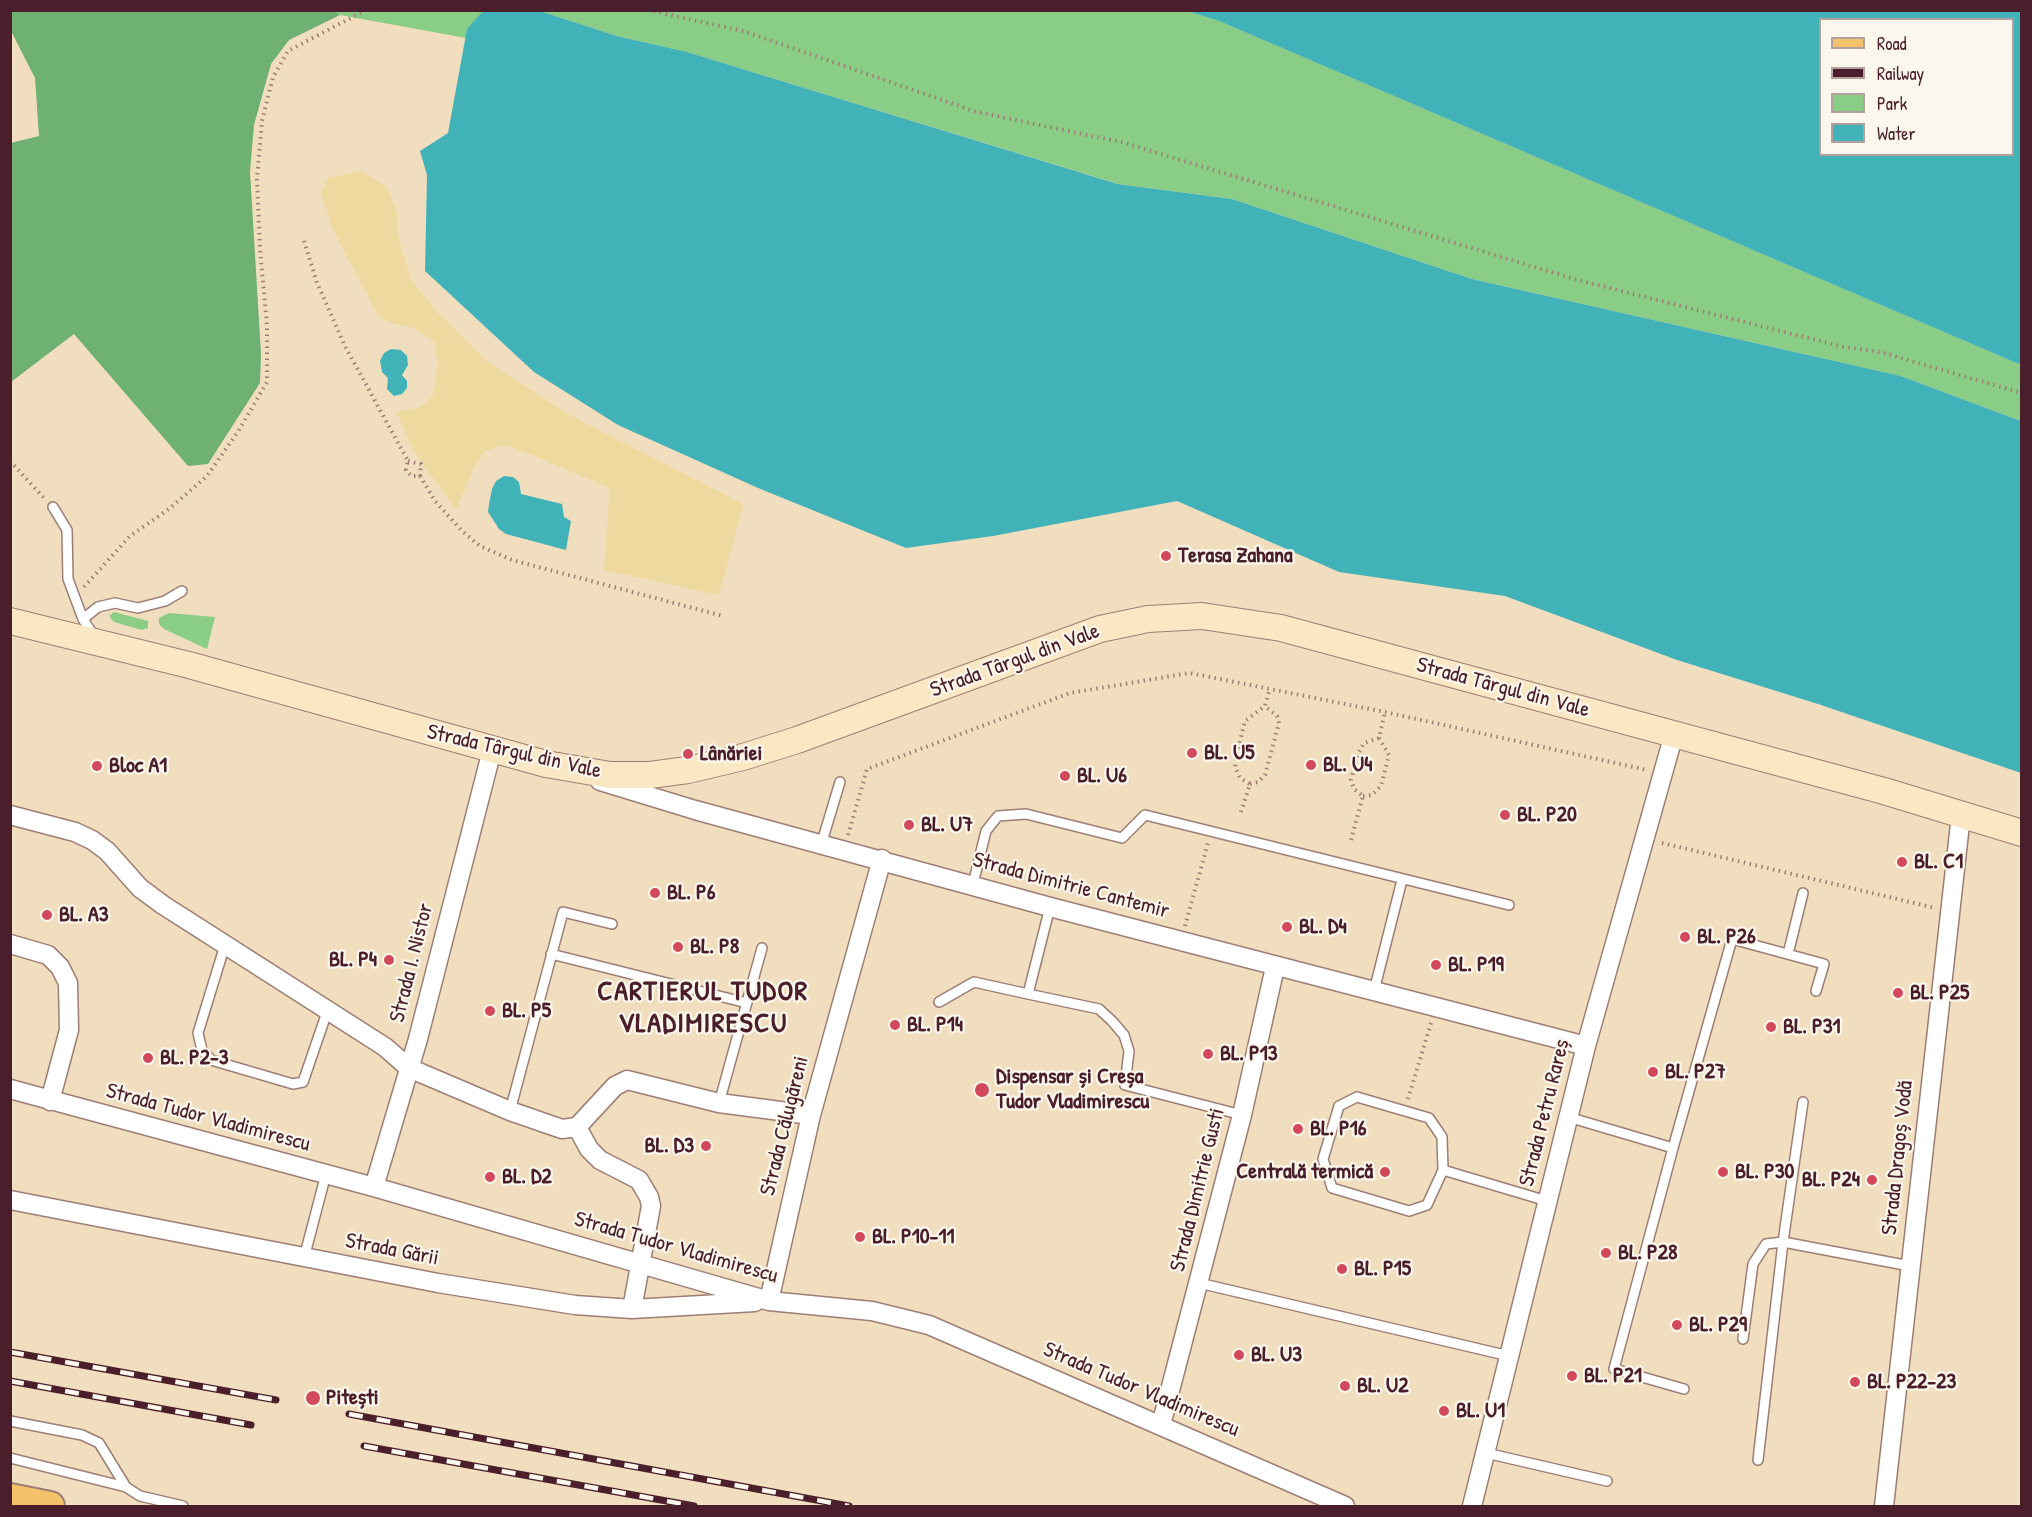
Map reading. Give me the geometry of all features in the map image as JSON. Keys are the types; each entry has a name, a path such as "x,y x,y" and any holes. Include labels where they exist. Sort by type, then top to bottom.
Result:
{"main road":[{"path":"10,1498 50,1506"}],"street":[{"name":"Strada Târgul din Vale","path":"10,621 98,642 546,764 610,775 650,775 688,770 798,740 1100,629 1148,619 1202,616 1281,628 1674,734 2022,833"},
{"name":"Strada Petru Rareș","path":"1472,1506 1586,1046 1674,734"},
{"name":"Strada I. Nistor","path":"374,1187 409,1068 492,750"},
{"name":"Strada Dimitrie Cantemir","path":"546,764 695,810 821,845 882,859 1275,967 1586,1046"},
{"path":"10,815 75,832 92,840 107,850 140,888 327,1012 385,1047 409,1068 510,1111 562,1129 577,1127 615,1086 627,1080 719,1103 811,1114"},
{"name":"Strada Dragoș Vodă","path":"1884,1506 1961,815"},
{"name":"Strada Călugăreni","path":"769,1301 811,1114 882,859"},
{"path":"10,944 48,955 60,967 68,983 69,1030 50,1101"},
{"name":"Strada Dimitrie Gusti","path":"1161,1425 1242,1115 1275,967"},
{"name":"Strada Tudor Vladimirescu","path":"10,1089 374,1187 769,1301 872,1311 929,1325 1345,1506"},
{"path":"577,1127 589,1149 600,1160 639,1180 645,1188 651,1206 632,1309"},
{"name":"Strada Gării","path":"10,1200 304,1258 575,1305 632,1309 769,1301"}],"lane":[{"path":"53,507 68,530 68,579 83,619 98,642"},
{"path":"83,619 98,607 115,603 138,608 165,601 182,591"},
{"path":"821,845 840,782"},
{"path":"973,884 986,831 998,816 1026,814 1122,838 1144,815 1509,905"},
{"path":"1374,991 1402,880"},
{"path":"1788,954 1803,892"},
{"path":"1028,994 1050,907"},
{"path":"510,1111 562,912 612,924"},
{"path":"1684,1389 1614,1369 1732,939 1824,964 1816,991"},
{"path":"225,945 198,1033 202,1050 211,1060 293,1084 303,1082 327,1012"},
{"path":"719,1103 762,948"},
{"path":"551,954 747,1003"},
{"path":"939,1002 974,982 1099,1009 1124,1035 1128,1051 1125,1085 1242,1115"},
{"path":"1357,1097 1429,1118 1442,1137 1443,1170 1427,1205 1408,1211 1332,1188 1323,1159 1339,1106 1357,1097"},
{"path":"1758,1460 1783,1242 1803,1102"},
{"path":"1568,1117 1673,1148"},
{"path":"1443,1170 1547,1201"},
{"path":"304,1258 326,1174"},
{"path":"1743,1339 1754,1264 1766,1244 1783,1242 1910,1266"},
{"path":"1199,1283 1509,1356"},
{"path":"10,1421 82,1435 99,1443 126,1487"},
{"path":"1486,1453 1606,1481"},
{"path":"10,1458 126,1487 140,1496 183,1506"}],"path":[{"path":"75,596 130,536 169,509 207,476 239,430 267,382 267,325 257,179 262,121 273,77 288,51 366,10"},
{"path":"648,10 743,31 977,112 1121,142 1574,279 1844,347 1880,352 2022,393"},
{"path":"304,242 317,284 346,348 408,461 406,470 411,476 420,476"},
{"path":"10,461 53,507"},
{"path":"408,461 421,464 420,476 435,501 462,531 480,546 512,560 584,581 723,616"},
{"path":"843,850 867,769 1070,693 1190,673 1385,712 1662,774"},
{"path":"1265,706 1277,716 1280,723 1265,775 1258,782 1250,784 1240,778 1235,767 1237,753 1245,721 1265,706 1270,688"},
{"path":"1379,738 1385,712"},
{"path":"1379,738 1386,746 1389,755 1383,779 1381,786 1372,795 1363,796 1354,789 1351,780 1358,754 1364,743 1379,738"},
{"path":"1241,812 1250,784"},
{"path":"1351,840 1363,796"},
{"path":"1181,941 1211,832"},
{"path":"1644,838 1950,911"},
{"path":"1404,1110 1436,1008"}],"green space":[{"path":"333,10 340,15 289,40 271,64 254,125 250,172 261,354 260,383 208,464 188,466 74,334 11,382 11,143 39,136 35,78 11,31 11,11"},
{"path":"333,11 484,11 466,38 340,15"},
{"path":"540,11 1187,11 1219,21 2021,365 2021,421 1901,376 1472,279 1232,199 1119,184 687,52 617,36"},
{"path":"114,612 148,621 148,628 142,630 114,622 109,616"},
{"path":"169,613 215,617 207,649 164,629 159,624 159,618"}],"sand":[{"path":"361,171 386,186 397,212 397,233 411,280 436,311 489,363 570,415 743,504 719,595 604,570 610,488 515,448 503,445 485,451 475,465 456,510 414,451 396,412 421,407 433,396 438,365 434,341 413,328 391,323 378,316 333,229 321,192 328,178"}],"water":[{"path":"483,11 540,11 617,36 687,52 1118,184 1232,199 1472,279 1901,376 2021,421 2021,773 1818,704 1677,660 1505,596 1339,572 1177,501 993,536 906,548 758,488 618,425 534,372 425,271 427,175 420,151 448,133 467,29"},
{"path":"1187,11 2021,11 2021,365 1219,21"},
{"path":"391,349 401,350 407,356 408,365 402,375 407,381 407,388 402,394 394,396 387,389 388,378 382,372 380,361 384,353"},
{"path":"504,476 513,477 519,482 521,494 562,504 564,517 571,521 566,550 506,534 499,529 488,512 492,489 496,481"}],"railway":[{"path":"10,1352 276,1400"},
{"path":"10,1381 251,1425"},
{"path":"349,1414 849,1506"},
{"path":"364,1446 694,1506"}],"place":[{"name":"Terasa Zahana","path":"1166,556"},
{"name":"BL. U5","path":"1192,753"},
{"name":"Lânăriei","path":"688,754"},
{"name":"BL. U4","path":"1311,765"},
{"name":"Bloc A1","path":"97,766"},
{"name":"BL. U6","path":"1065,776"},
{"name":"BL. P20","path":"1505,815"},
{"name":"BL. U7","path":"909,825"},
{"name":"BL. C1","path":"1902,862"},
{"name":"BL. P6","path":"655,893"},
{"name":"BL. A3","path":"47,915"},
{"name":"BL. D4","path":"1287,927"},
{"name":"BL. P26","path":"1685,937"},
{"name":"BL. P8","path":"678,947"},
{"name":"BL. P4","path":"389,960"},
{"name":"BL. P19","path":"1436,965"},
{"name":"BL. P25","path":"1898,993"},
{"name":"BL. P5","path":"490,1011"},
{"name":"BL. P14","path":"895,1025"},
{"name":"BL. P31","path":"1771,1027"},
{"name":"BL. P13","path":"1208,1054"},
{"name":"BL. P2-3","path":"148,1058"},
{"name":"BL. P27","path":"1653,1072"},
{"name":"Dispensar și Creșa Tudor Vladimirescu","path":"982,1090"},
{"name":"BL. P16","path":"1298,1129"},
{"name":"BL. D3","path":"706,1146"},
{"name":"Centrală termică","path":"1385,1172"},
{"name":"BL. P30","path":"1723,1172"},
{"name":"BL. D2","path":"490,1177"},
{"name":"BL. P24","path":"1872,1180"},
{"name":"BL. P10-11","path":"860,1237"},
{"name":"BL. P28","path":"1606,1253"},
{"name":"BL. P15","path":"1342,1269"},
{"name":"BL. P29","path":"1677,1325"},
{"name":"BL. U3","path":"1239,1355"},
{"name":"BL. P21","path":"1572,1376"},
{"name":"BL. P22-23","path":"1855,1382"},
{"name":"BL. U2","path":"1345,1386"},
{"name":"Pitești","path":"313,1398"},
{"name":"BL. U1","path":"1444,1411"}],"district":[{"name":"CARTIERUL TUDOR VLADIMIRESCU","path":"703,1009"}]}
